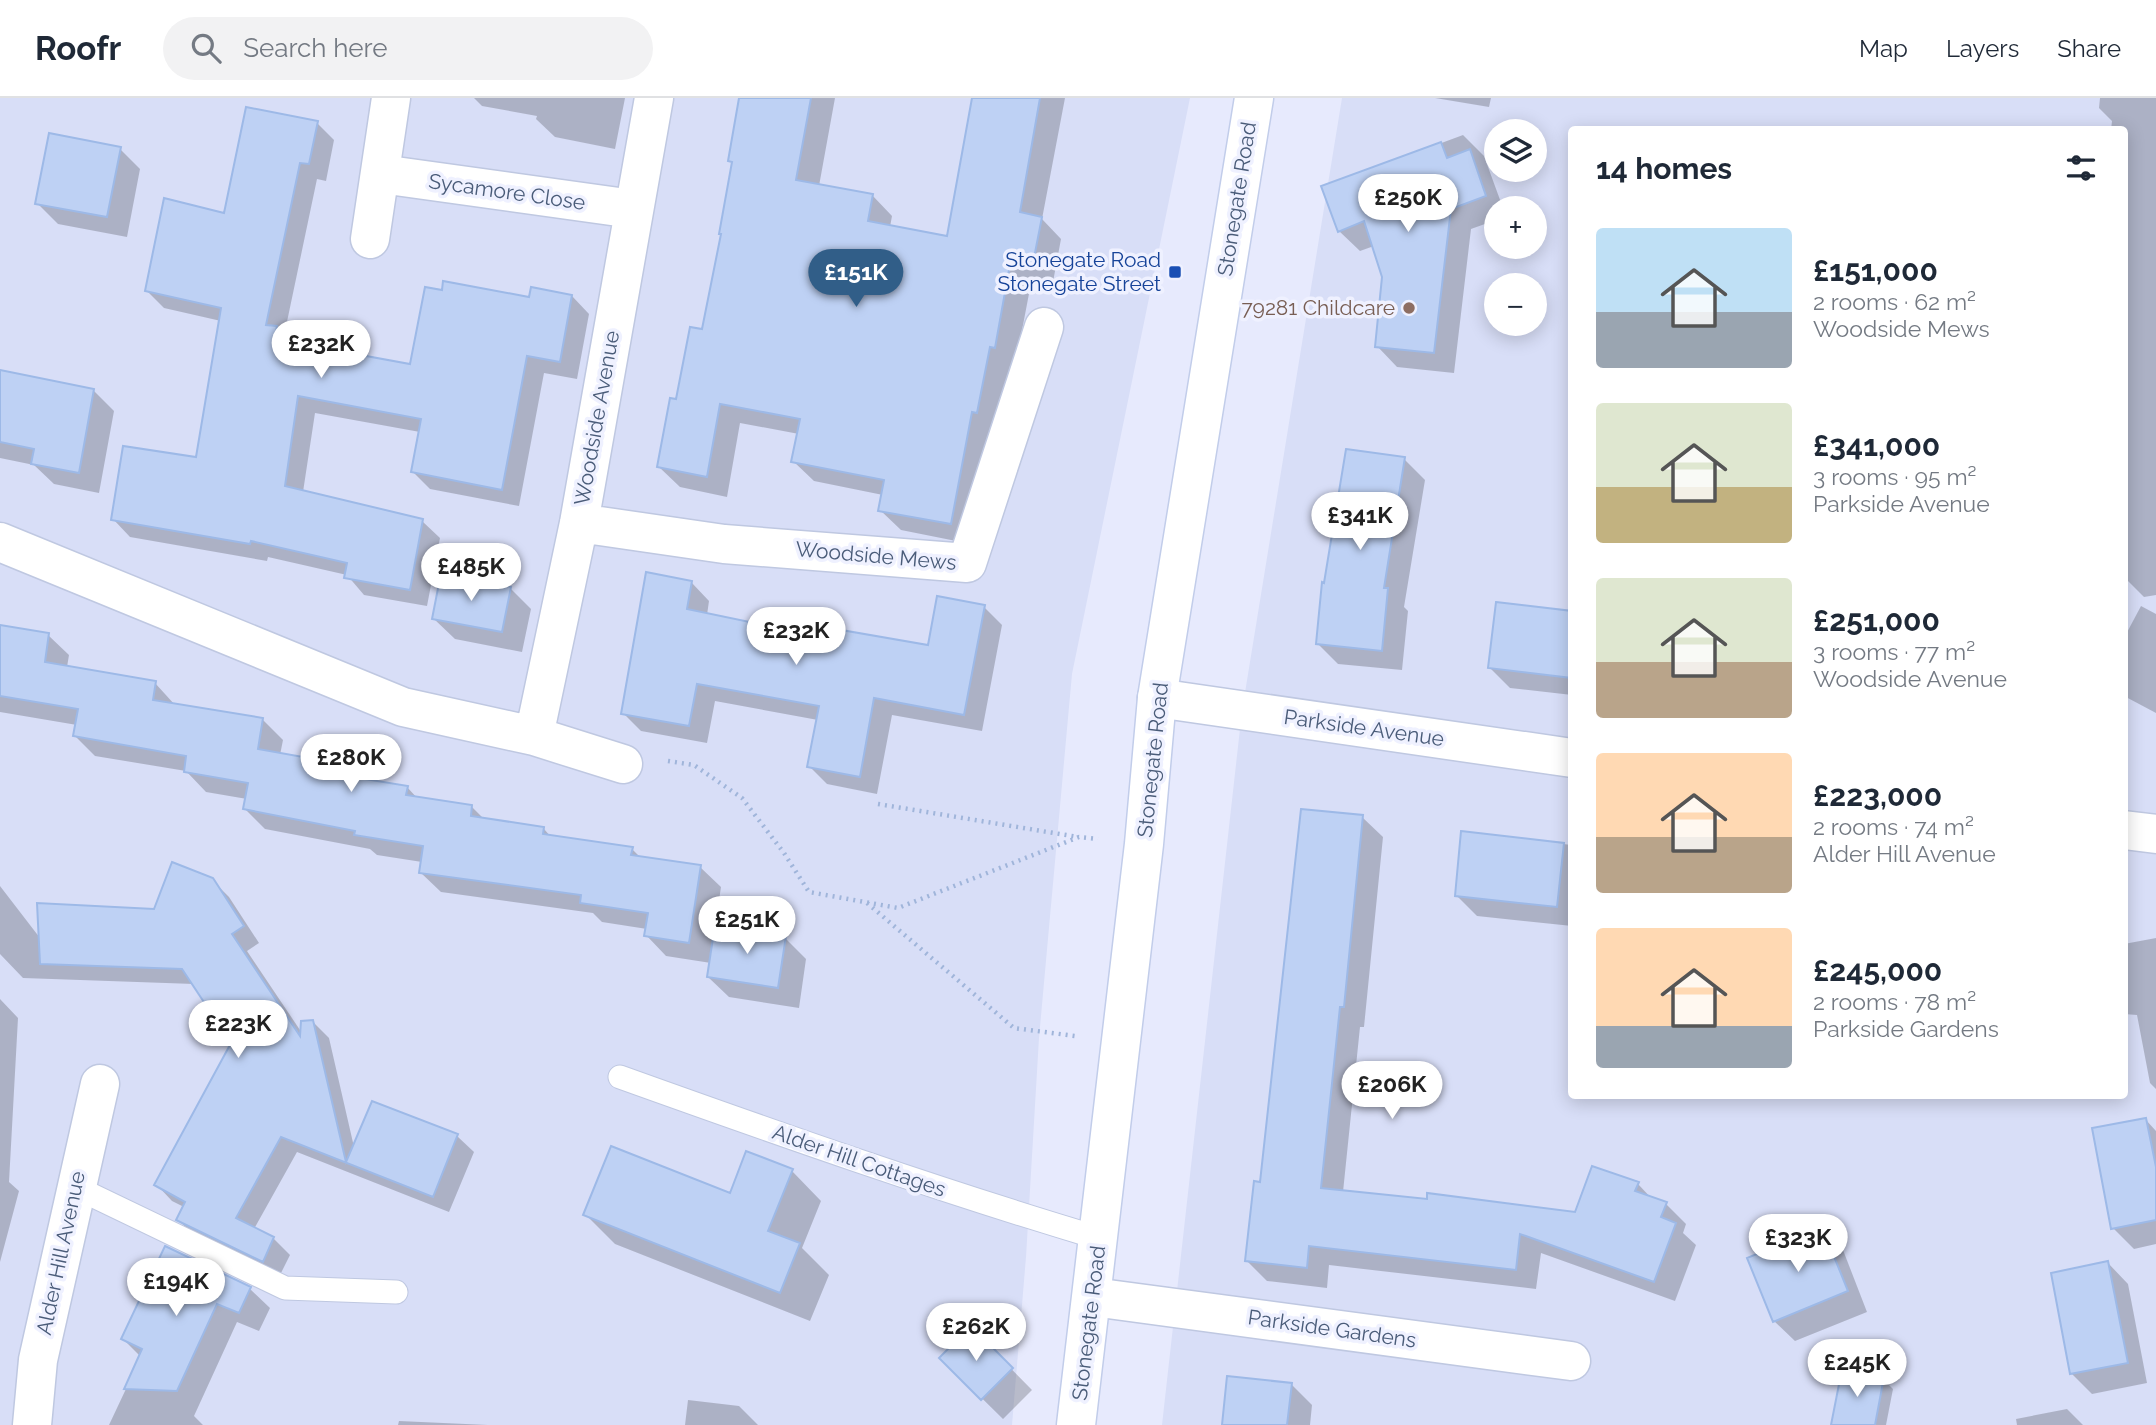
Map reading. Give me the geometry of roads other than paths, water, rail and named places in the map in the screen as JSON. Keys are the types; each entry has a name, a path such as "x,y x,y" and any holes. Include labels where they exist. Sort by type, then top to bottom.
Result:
{"street":[{"path":"370,239 391,98"},
{"name":"Woodside Avenue","path":"534,736 579,523 654,98"},
{"name":"Stonegate Road","path":"1076,1425 1144,844 1157,698 1254,98"},
{"name":"Sycamore Close","path":"381,174 633,209"},
{"name":"Woodside Mews","path":"579,523 724,544 968,563 1044,327"},
{"path":"0,542 403,707 534,736 623,764"},
{"name":"Parkside Avenue","path":"1157,698 1568,757"},
{"path":"2128,830 2156,834"},
{"name":"Alder Hill Avenue","path":"32,1425 38,1360 100,1084"},
{"name":"Parkside Gardens","path":"1093,1297 1571,1360"}],"lane":[{"name":"Alder Hill Cottages","path":"620,1077 931,1185 1099,1238"},
{"path":"75,1186 285,1288 396,1292"}],"place":[{"name":"Stonegate Road Stonegate Street","path":"1175,272"},
{"name":"79281 Childcare","path":"1409,308"}]}
